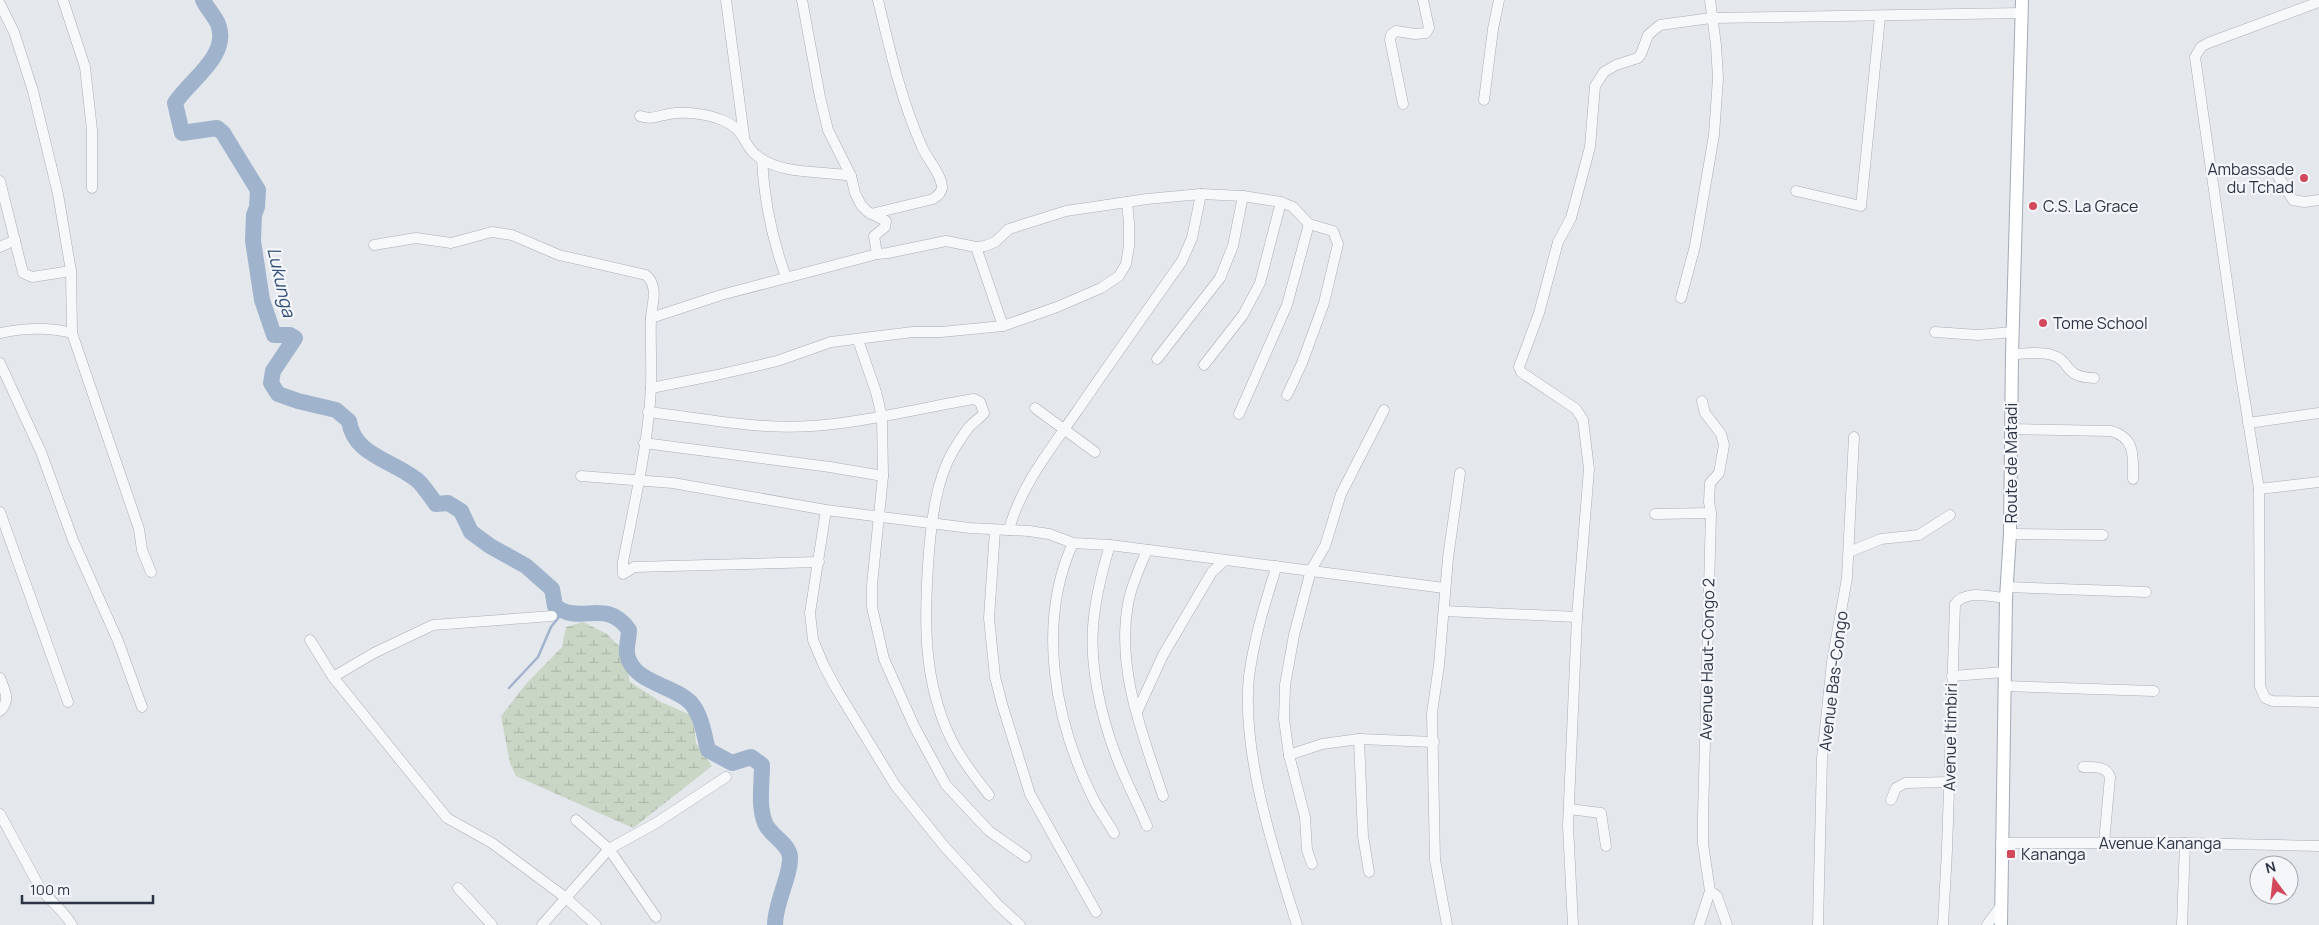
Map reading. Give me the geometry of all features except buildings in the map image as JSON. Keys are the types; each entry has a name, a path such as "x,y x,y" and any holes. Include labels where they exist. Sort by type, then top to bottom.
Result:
{"main road":[{"name":"Route de Matadi","path":"2001,925 2001,842 2010,534 2012,354 2022,0"}],"street":[{"path":"63,0 85,66 92,130 92,188"},
{"path":"726,0 744,136"},
{"path":"802,0 818,88 828,130 851,176 855,193 862,205 871,214 886,222 885,227 874,236 877,254"},
{"path":"871,214 933,199 939,196 942,189 940,181 922,148 908,113 878,0"},
{"path":"1403,104 1390,40 1391,35 1396,31 1416,34 1426,33 1429,28 1423,0"},
{"path":"1484,100 1499,0"},
{"path":"1681,298 1695,246 1714,135 1718,78 1710,0"},
{"path":"2319,2 2208,42 2195,56 2259,489 2262,692 2266,698 2272,700 2319,702"},
{"path":"0,4 14,32 34,91 58,194 71,271 72,333 139,529 142,550 151,572"},
{"path":"1573,925 1569,877 1568,809 1577,617 1589,469 1583,420 1571,403 1521,372 1519,367 1539,313 1558,242 1571,218 1590,146 1595,86 1598,78 1616,65 1638,58 1648,34 1660,25 1711,18 1880,17 2022,13"},
{"path":"1796,191 1861,206 1880,17"},
{"path":"640,116 648,119 670,114 695,114 721,120 736,128 744,136 754,153 762,159 786,170 828,172 851,176"},
{"path":"762,159 764,186 775,248 786,277"},
{"path":"2278,176 2293,200 2304,202 2319,200"},
{"path":"0,181 23,273 26,276 46,276 71,271"},
{"path":"651,318 786,277 877,254 946,241 976,247 995,242 1009,229 1066,211 1201,194 1243,196 1282,202 1293,207 1309,224 1333,231 1338,244 1324,303 1302,363 1287,395"},
{"path":"1009,530 1013,513 1023,493 1065,428 1182,261 1192,238 1201,194"},
{"path":"1157,359 1220,278 1233,246 1243,196"},
{"path":"651,388 777,361 831,342 913,332 941,332 1003,326 1074,300 1100,288 1119,276 1126,264 1129,222 1126,202"},
{"path":"1204,365 1243,315 1260,283 1282,202"},
{"path":"1240,414 1287,305 1309,224"},
{"path":"374,245 416,238 451,243 492,232 512,235 559,255 624,268 646,275 650,278 654,291 651,318 651,388 639,480 623,562 623,574 634,567 819,562"},
{"path":"0,247 15,240"},
{"path":"976,247 1003,326"},
{"path":"0,333 28,328 50,328 72,333"},
{"path":"1935,332 1978,335 2013,332"},
{"path":"858,340 876,392 882,417 883,476 872,585 872,607 884,659 915,728 946,785 989,831 1026,857"},
{"path":"2012,354 2052,355 2063,362 2070,372 2082,378 2094,378"},
{"path":"0,363 41,452 73,540 118,641 142,708"},
{"path":"648,412 770,426 811,426 882,417 974,399 980,402 984,413 970,426 953,451 946,467 932,523 924,617 926,650 932,685 952,741 962,759 988,795"},
{"name":"Avenue Haut-Congo 2","path":"1698,925 1710,891 1703,844 1703,817 1711,513 1709,502 1710,483 1718,473 1724,445 1721,434 1705,413 1702,401"},
{"path":"1035,408 1065,428 1095,452"},
{"path":"1312,864 1307,850 1305,817 1289,755 1284,719 1285,685 1294,635 1311,570 1325,546 1341,494 1384,410"},
{"path":"2248,423 2319,412"},
{"path":"2011,429 2111,431 2120,434 2126,438 2133,450 2133,479"},
{"name":"Avenue Bas-Congo","path":"1818,925 1822,759 1832,662 1847,578 1854,437"},
{"path":"644,443 830,467 883,476"},
{"path":"1447,925 1435,860 1433,697 1439,665 1444,588 1460,474"},
{"path":"581,476 673,484 826,510 995,530 1049,534 1073,543 1110,545 1444,588"},
{"path":"2259,489 2319,482"},
{"path":"826,510 810,613 813,640 837,690 895,784 944,846 998,905 1020,925"},
{"path":"0,512 68,702"},
{"path":"1656,514 1711,513"},
{"path":"1849,552 1881,540 1919,535 1950,515"},
{"path":"995,530 989,618 995,677 1002,704 1030,794 1096,912"},
{"path":"2010,534 2103,535"},
{"path":"1073,543 1063,567 1054,614 1054,668 1069,737 1091,795 1114,833"},
{"path":"1110,545 1104,566 1093,627 1094,666 1104,716 1115,753 1147,826"},
{"path":"1147,550 1128,602 1125,622 1125,652 1137,712 1163,796"},
{"path":"1137,712 1163,655 1212,572 1224,561"},
{"path":"1276,566 1253,654 1248,713 1251,747 1263,805 1297,925"},
{"path":"2007,593 2146,592"},
{"name":"Avenue Itimbiri","path":"1943,925 1950,782 1955,604 1960,597 1968,594 2007,593"},
{"path":"1444,611 1577,617"},
{"path":"333,677 381,649 433,625 552,616"},
{"path":"310,640 333,677 425,794 447,818 492,843 566,898 596,925"},
{"path":"1952,676 2005,672"},
{"path":"0,678 7,702 0,711"},
{"path":"2005,686 2154,691"},
{"path":"1289,755 1322,744 1359,739 1434,742"},
{"path":"1359,739 1363,836 1369,872"},
{"path":"2083,767 2103,768 2109,772 2104,843"},
{"path":"542,925 608,849 656,823 726,777"},
{"path":"1891,800 1896,788 1905,782 1950,782"},
{"path":"1568,809 1601,813 1606,846"},
{"path":"0,814 40,888 64,912 72,925"},
{"path":"576,820 608,849 656,917"},
{"name":"Avenue Kananga","path":"2001,842 2319,846"},
{"path":"2182,925 2185,843"},
{"path":"458,888 492,925"},
{"path":"1710,891 1717,896 1727,925"},
{"path":"1987,925 2002,906"}],"green space":[{"path":"583,622 607,634 623,650 630,682 661,702 693,716 696,743 712,766 633,828 516,776 510,763 501,716 526,684 562,647 566,627"}],"waterway":[{"name":"Lukunga","path":"203,0 219,27 220,38 218,48 206,68 175,103 182,133 217,128 223,133 258,190 257,207 254,215 253,241 262,300 274,335 290,335 295,338 273,371 271,383 278,394 336,410 349,421 352,433 366,450 417,480 436,504 448,503 461,511 471,532 490,546 526,566 552,589 555,606 574,614 602,613 620,620 629,630 627,654 631,664 645,678 674,692 691,703 700,720 708,750 732,763 751,757 762,765 761,802 765,823 767,828 789,852 790,857 788,872 777,908 775,925"},
{"path":"509,688 538,657 551,627 563,612"}],"place":[{"name":"Ambassade du Tchad","path":"2304,178"},
{"name":"C.S. La Grace","path":"2033,206"},
{"name":"Tome School","path":"2043,323"},
{"name":"Kananga","path":"2011,854"}]}
